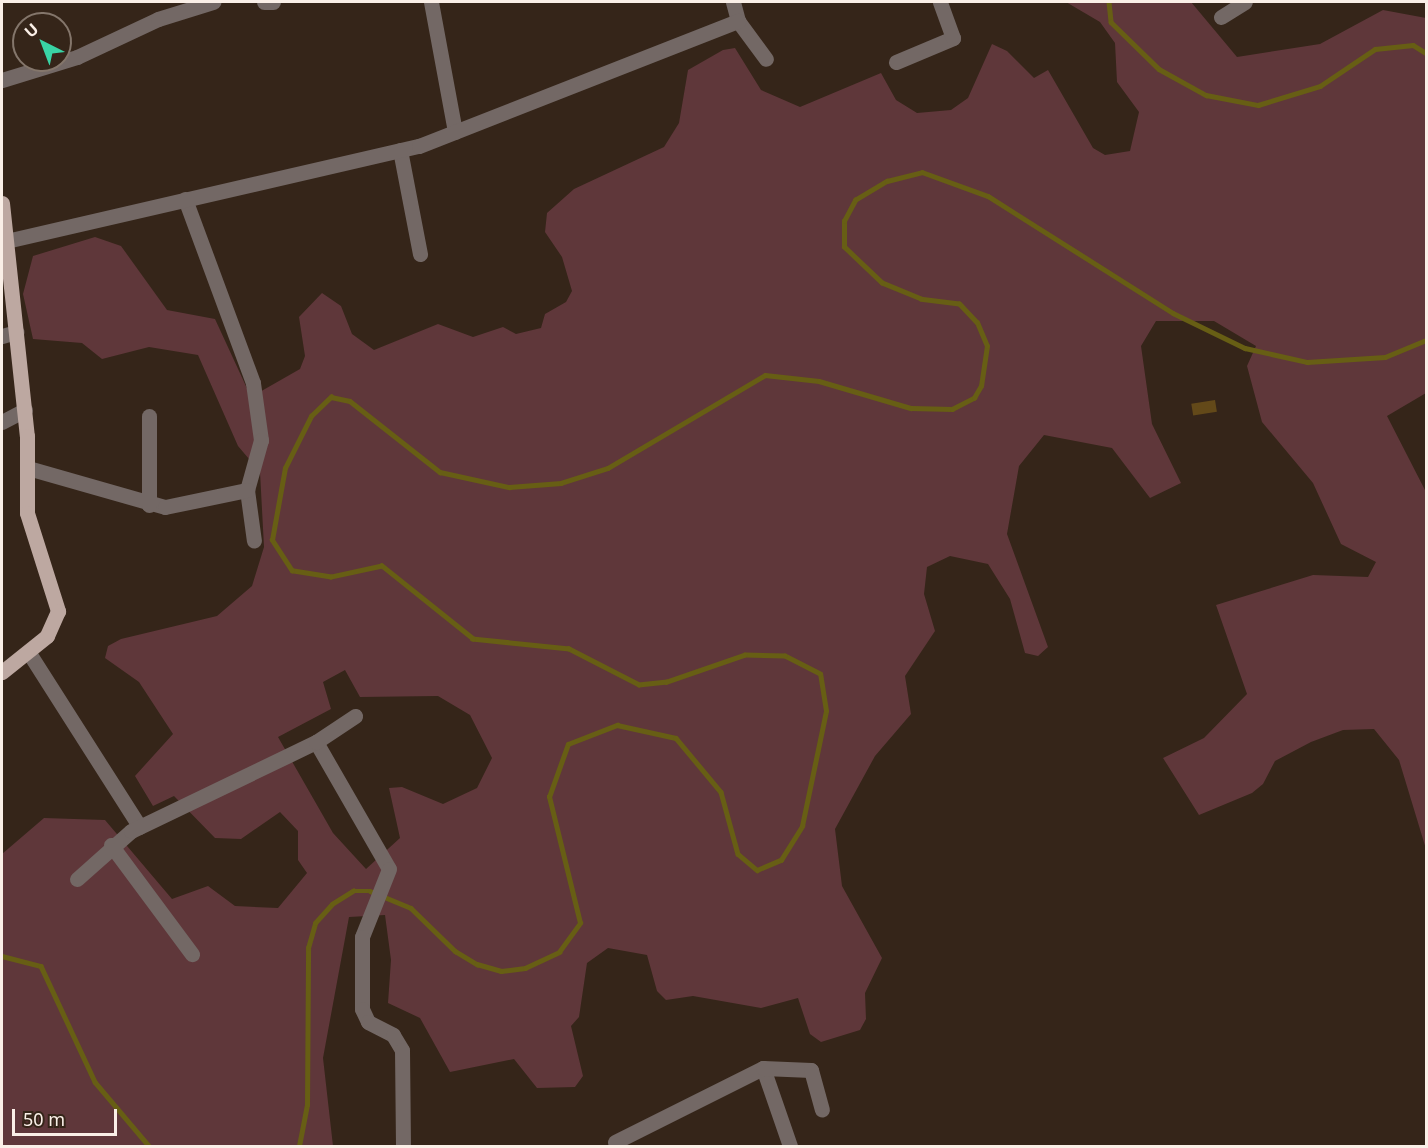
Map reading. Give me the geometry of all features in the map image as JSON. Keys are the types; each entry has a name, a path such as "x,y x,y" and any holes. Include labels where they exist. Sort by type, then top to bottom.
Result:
{"main road":[{"path":"2,203 9,334 25,410 28,468 27,513 58,611 47,636 29,653 2,672"}],"street":[{"path":"2,80 77,57 158,19 213,2"},
{"path":"264,2 273,2"},
{"path":"431,2 455,132"},
{"path":"733,2 738,21 766,59"},
{"path":"896,62 954,38 940,2"},
{"path":"1221,17 1245,2"},
{"path":"4,241 400,150 455,132 738,21"},
{"path":"400,150 420,254"},
{"path":"185,199 253,383 261,440 247,489 254,541"},
{"path":"2,422 25,410"},
{"path":"149,416 149,505"},
{"path":"28,468 149,505 187,506 247,489"},
{"path":"29,653 140,827"},
{"path":"77,879 111,845 140,827 316,742 355,716"},
{"path":"316,742 384,857 387,886 362,937 362,1009 368,1022 393,1035 402,1050 403,1146"},
{"path":"111,845 192,954"},
{"path":"763,1068 790,1146"},
{"path":"611,1145 763,1068 812,1070 822,1110"}],"shaded area":[{"path":"1066,2 1191,2 1237,57 1320,44 1383,10 1426,18 1426,393 1387,416 1426,492 1426,849 1399,760 1374,729 1343,730 1311,742 1275,761 1263,784 1252,793 1199,815 1163,758 1204,738 1247,694 1216,605 1313,575 1368,577 1376,562 1341,544 1313,483 1262,422 1247,366 1256,346 1214,321 1156,321 1141,346 1152,424 1181,483 1150,498 1112,448 1044,435 1019,466 1007,534 1048,647 1038,656 1025,653 1010,599 988,564 950,556 927,567 924,594 935,631 905,676 911,714 875,756 835,829 842,886 882,958 865,993 866,1019 860,1030 821,1042 810,1034 798,998 761,1008 693,996 666,1000 657,991 647,955 608,948 587,963 579,1017 571,1026 583,1076 575,1087 537,1088 514,1059 450,1072 420,1018 388,1003 391,960 385,915 349,917 323,1058 333,1146 2,1146 2,854 44,818 105,820 172,899 208,886 235,906 278,908 307,873 298,860 298,831 280,812 241,839 215,838 174,796 153,806 135,776 173,734 139,682 105,658 108,646 121,639 217,616 252,586 264,547 260,472 238,446 198,355 149,347 102,359 82,343 33,339 23,294 33,256 95,237 121,246 167,310 215,319 251,397 300,369 305,356 299,317 322,293 341,306 352,334 374,350 438,324 473,337 503,327 516,334 541,328 545,314 566,302 572,291 562,257 545,232 547,213 574,189 664,147 679,123 688,70 723,50 735,48 761,90 800,107 881,73 896,100 917,113 951,110 968,98 992,44 1007,51 1034,78 1048,70 1093,148 1105,155 1130,151 1139,112 1117,82 1115,43 1100,22","holes":["345,670 360,697 438,696 470,715 492,758 477,788 443,804 402,787 389,788 400,838 366,869 333,833 278,737 331,709 323,682"]}],"building":[{"path":"1215,400 1217,412 1193,416 1191,404"}],"waterway":[{"path":"1109,2 1111,22 1159,69 1206,95 1258,105 1320,86 1375,49 1413,45 1426,53"},
{"path":"299,1146 307,1105 308,948 315,923 332,904 353,891 370,891 411,908 455,951 477,964 501,971 525,968 559,952 580,923 549,797 568,744 617,725 676,738 721,792 738,854 757,870 781,860 802,826 826,711 820,674 785,656 745,655 667,682 639,685 569,649 473,639 382,566 331,577 292,571 272,540 285,468 311,416 331,397 350,401 440,472 509,487 561,483 608,468 765,375 819,381 911,408 952,409 974,398 981,386 987,346 977,323 959,304 921,299 882,283 844,247 844,221 855,200 887,181 922,172 988,196 1173,313 1245,348 1307,362 1385,357 1426,340"},
{"path":"2,956 41,966 95,1082 149,1146"}]}
